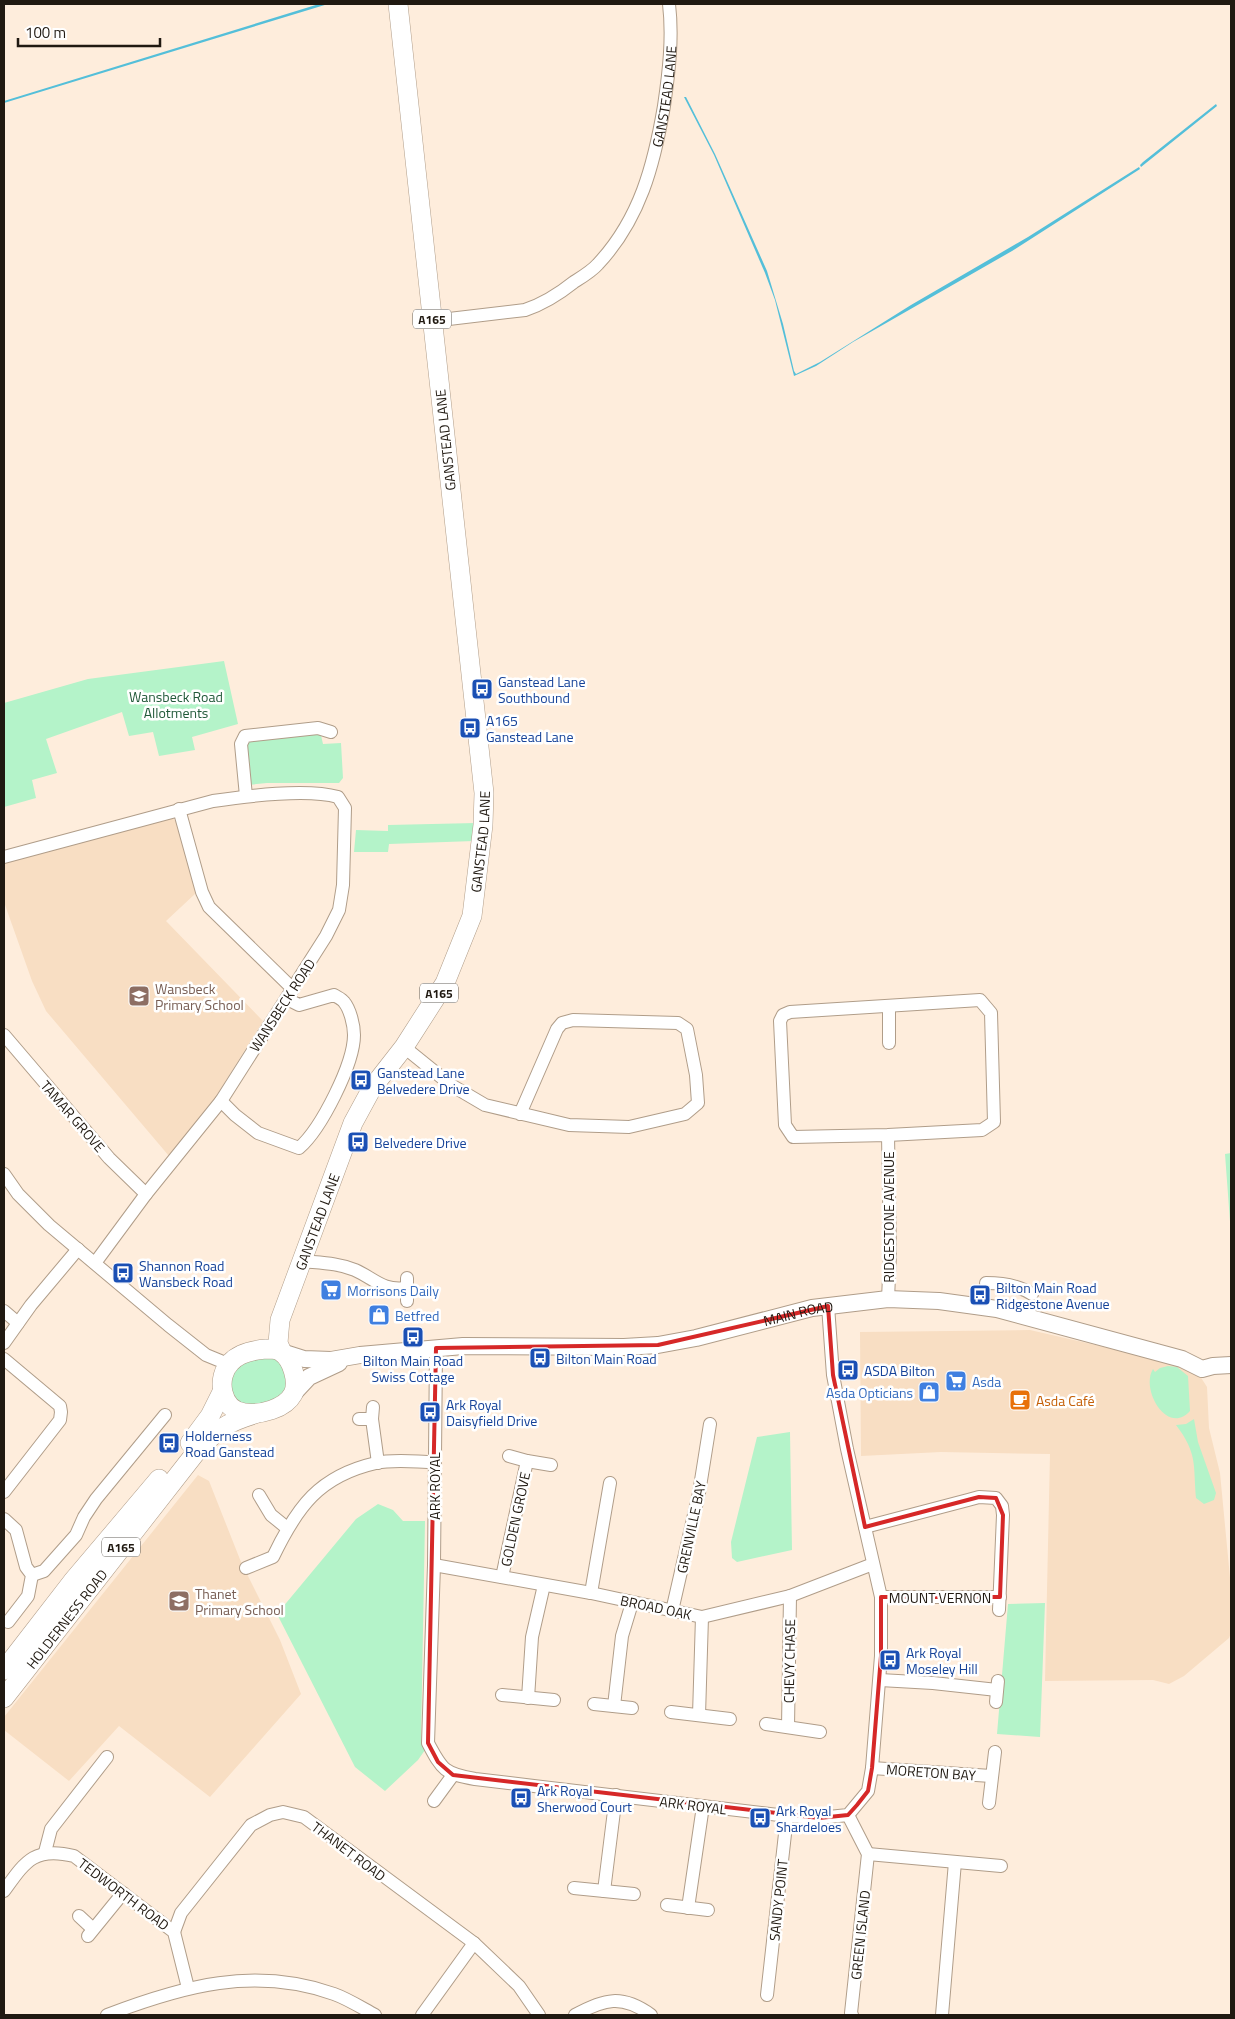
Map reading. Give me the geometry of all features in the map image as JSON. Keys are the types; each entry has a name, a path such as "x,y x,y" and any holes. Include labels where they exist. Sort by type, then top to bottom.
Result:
{"highway":[{"name":"GANSTEAD LANE","path":"282,1352 278,1343 280,1320 353,1123 372,1088 404,1047 445,983 472,916 484,825 484,793 398,4"},
{"name":"GANSTEAD LANE","path":"243,1355 280,1320"},
{"path":"243,1355 266,1349 282,1352"},
{"name":"A165","path":"255,1414 283,1404 294,1392 294,1373 288,1359 282,1352"},
{"name":"A165","path":"222,1391 228,1364 243,1355"},
{"path":"222,1391 227,1402 234,1410 255,1414"},
{"name":"HOLDERNESS ROAD","path":"4,1670 72,1582 198,1432 210,1416 222,1391"},
{"name":"HOLDERNESS ROAD","path":"4,1698 197,1451 220,1428 234,1420 255,1414"}],"main road":[{"name":"MAIN ROAD","path":"282,1352 300,1358 331,1360 360,1355 436,1348 497,1346 624,1347 658,1345 696,1338 794,1312 888,1299 939,1301 997,1309 1182,1360 1202,1369 1231,1365"},
{"name":"MAIN ROAD","path":"294,1392 301,1383 314,1374 360,1355"}],"street":[{"name":"GANSTEAD LANE","path":"432,321 516,311 536,306 566,289 597,266 615,244 630,222 649,179 659,134 668,84 671,37 666,5"},
{"path":"246,796 241,744 245,736 318,728 331,732"},
{"name":"WANSBECK ROAD","path":"4,856 180,809 246,796 324,793 338,797 345,808 343,885 338,910 326,936 221,1101 146,1194 95,1263"},
{"path":"180,809 202,892 209,907 299,1005 334,995 344,1002 350,1013 354,1033 353,1044 340,1086 309,1139 299,1148 258,1134 221,1101"},
{"name":"RIDGESTONE AVENUE","path":"980,1000 991,1012 994,1122 982,1130 888,1135 794,1137 785,1125 780,1021 783,1015 790,1012 980,1000"},
{"path":"889,1007 890,1047"},
{"path":"404,1047 450,1085 485,1104 520,1114 569,1125 629,1127 685,1114 698,1103 696,1075 687,1029 678,1023 573,1020 562,1023 557,1029 520,1114"},
{"name":"TAMAR GROVE","path":"4,1035 109,1158 146,1194"},
{"name":"RIDGESTONE AVENUE","path":"888,1135 890,1254 888,1299"},
{"path":"4,1174 18,1194 49,1225 206,1355 223,1362 243,1355"},
{"path":"4,1343 78,1248"},
{"path":"302,1260 338,1264 393,1290 406,1283 407,1301"},
{"path":"986,1283 1016,1287 1032,1294"},
{"path":"828,1306 833,1374 853,1483 881,1597 880,1680 872,1768 868,1790 848,1815 868,1854 955,1862 996,1869"},
{"path":"4,1311 18,1323"},
{"name":"ARK ROYAL","path":"436,1348 434,1565 428,1743 438,1762 453,1775 475,1780 787,1816 819,1818 848,1815"},
{"path":"206,1355 217,1373 222,1391"},
{"path":"4,1359 60,1406 62,1412 60,1420 4,1492"},
{"path":"32,1575 44,1571 76,1535 84,1517 96,1499 159,1428 165,1415"},
{"path":"368,1415 378,1462"},
{"name":"GRENVILLE BAY","path":"672,1611 699,1493 702,1442 710,1424"},
{"name":"GOLDEN GROVE","path":"509,1456 527,1462 551,1465"},
{"path":"246,1568 273,1557 286,1528 302,1505 325,1484 378,1462 434,1462"},
{"name":"GOLDEN GROVE","path":"502,1577 527,1462"},
{"path":"591,1593 605,1490"},
{"path":"257,1493 271,1515 286,1528"},
{"name":"MOUNT VERNON","path":"865,1527 980,1498 996,1498 1002,1506 999,1603 881,1597"},
{"path":"4,1519 16,1530 26,1567 32,1575 28,1596 8,1622"},
{"name":"BROAD OAK","path":"434,1565 591,1593 702,1617 790,1596 873,1564"},
{"path":"528,1698 532,1637 544,1585"},
{"name":"CHEVY CHASE","path":"788,1727 790,1596"},
{"path":"614,1706 622,1636 632,1603"},
{"path":"699,1715 702,1617"},
{"path":"880,1680 933,1683 997,1691"},
{"path":"502,1695 554,1700"},
{"path":"594,1704 632,1708"},
{"path":"671,1712 730,1719"},
{"path":"766,1724 820,1732"},
{"name":"MORETON BAY","path":"989,1803 995,1752"},
{"path":"4,1891 22,1865 34,1856 45,1852 51,1829 107,1757"},
{"name":"MORETON BAY","path":"872,1768 991,1776"},
{"path":"434,1801 453,1775"},
{"path":"604,1891 616,1796"},
{"path":"688,1908 703,1806"},
{"name":"THANET ROAD","path":"174,1932 181,1913 251,1825 270,1815 283,1812 304,1817 474,1943 519,1986 539,2015"},
{"name":"SANDY POINT","path":"764,1987 787,1816"},
{"name":"TEDWORTH ROAD","path":"45,1852 60,1852 74,1856 174,1932 188,1988"},
{"name":"GREEN ISLAND","path":"852,2015 868,1854"},
{"path":"942,2015 955,1862"},
{"path":"574,1888 634,1894"},
{"path":"79,1916 91,1932 123,1893"},
{"path":"667,1905 708,1910"},
{"path":"422,2015 474,1943"},
{"path":"107,2015 143,2001 188,1988 256,1979 289,1983 335,1994 375,2015"},
{"path":"576,2015 609,2000 632,2004 651,2015"}],"highlighted area":[{"path":"828,1306 833,1375 865,1527 979,1497 996,1498 1003,1515 1000,1597 881,1597 881,1656 872,1768 868,1791 857,1805 848,1815 819,1818 453,1775 438,1762 428,1743 436,1348 658,1345"}],"shaded area":[{"name":"Wansbeck Primary School","path":"171,817 178,823 196,893 166,921 263,1021 213,1101 169,1156 46,1011 32,981 4,902 4,861"},
{"path":"1030,1330 1170,1362 1200,1376 1207,1387 1209,1428 1220,1473 1231,1588 1231,1633 1229,1638 1184,1676 1169,1684 1153,1680 1045,1681 1050,1454 941,1452 861,1456 860,1332"},
{"name":"Thanet Primary School","path":"198,1475 209,1481 241,1562 280,1640 301,1694 210,1797 119,1726 69,1781 4,1730 4,1717"}],"green space":[{"name":"Wansbeck Road Allotments","path":"224,661 238,724 192,737 195,750 159,756 153,732 129,736 122,712 46,739 57,773 32,780 36,798 4,807 4,703 88,679"},
{"path":"320,731 323,744 341,743 343,778 339,783 267,783 248,785 246,749 248,741"},
{"path":"476,823 474,841 389,844 388,852 354,852 356,830 388,831 388,825"},
{"path":"1231,1153 1231,1235 1225,1154"},
{"path":"259,1355 280,1359 290,1384 278,1400 247,1407 233,1397 230,1375 245,1359"},
{"path":"1168,1366 1177,1367 1188,1376 1190,1411 1182,1417 1173,1418 1165,1414 1158,1407 1150,1388 1150,1378 1153,1369 1155,1372 1160,1368"},
{"path":"1194,1419 1198,1442 1216,1493 1214,1500 1204,1504 1196,1498 1191,1452 1176,1425 1186,1424"},
{"path":"790,1432 792,1550 737,1562 732,1558 731,1542 757,1437"},
{"path":"378,1504 393,1510 403,1521 425,1521 421,1740 425,1750 418,1760 385,1791 355,1767 277,1614 356,1519"},
{"path":"1045,1603 1040,1737 997,1734 1008,1604"}],"water":[{"path":"319,4 328,4 4,103 4,101"},
{"path":"684,97 686,97 715,154 767,271 796,374 820,362 911,305 1028,237 1139,167 1140,169 1012,251 853,342 816,366 794,376 775,300 765,273 714,155"},
{"path":"1216,104 1217,106 1141,167 1140,165 1143,162"}],"place":[{"name":"Ganstead Lane Southbound","path":"482,689"},
{"name":"A165 Ganstead Lane","path":"470,728"},
{"name":"Wansbeck Primary School","path":"139,996"},
{"name":"Ganstead Lane Belvedere Drive","path":"361,1080"},
{"name":"Belvedere Drive","path":"358,1142"},
{"name":"Shannon Road Wansbeck Road","path":"123,1273"},
{"name":"Morrisons Daily","path":"331,1290"},
{"name":"Bilton Main Road Ridgestone Avenue","path":"980,1295"},
{"name":"Betfred","path":"379,1315"},
{"name":"Bilton Main Road Swiss Cottage","path":"413,1337"},
{"name":"Bilton Main Road","path":"540,1358"},
{"name":"ASDA Bilton","path":"848,1370"},
{"name":"Asda","path":"956,1381"},
{"name":"Asda Opticians","path":"929,1392"},
{"name":"Asda Café","path":"1020,1400"},
{"name":"Ark Royal Daisyfield Drive","path":"430,1412"},
{"name":"Holderness Road Ganstead","path":"169,1443"},
{"name":"Thanet Primary School","path":"179,1601"},
{"name":"Ark Royal Moseley Hill","path":"890,1660"},
{"name":"Ark Royal Sherwood Court","path":"521,1798"},
{"name":"Ark Royal Shardeloes","path":"760,1818"}]}
